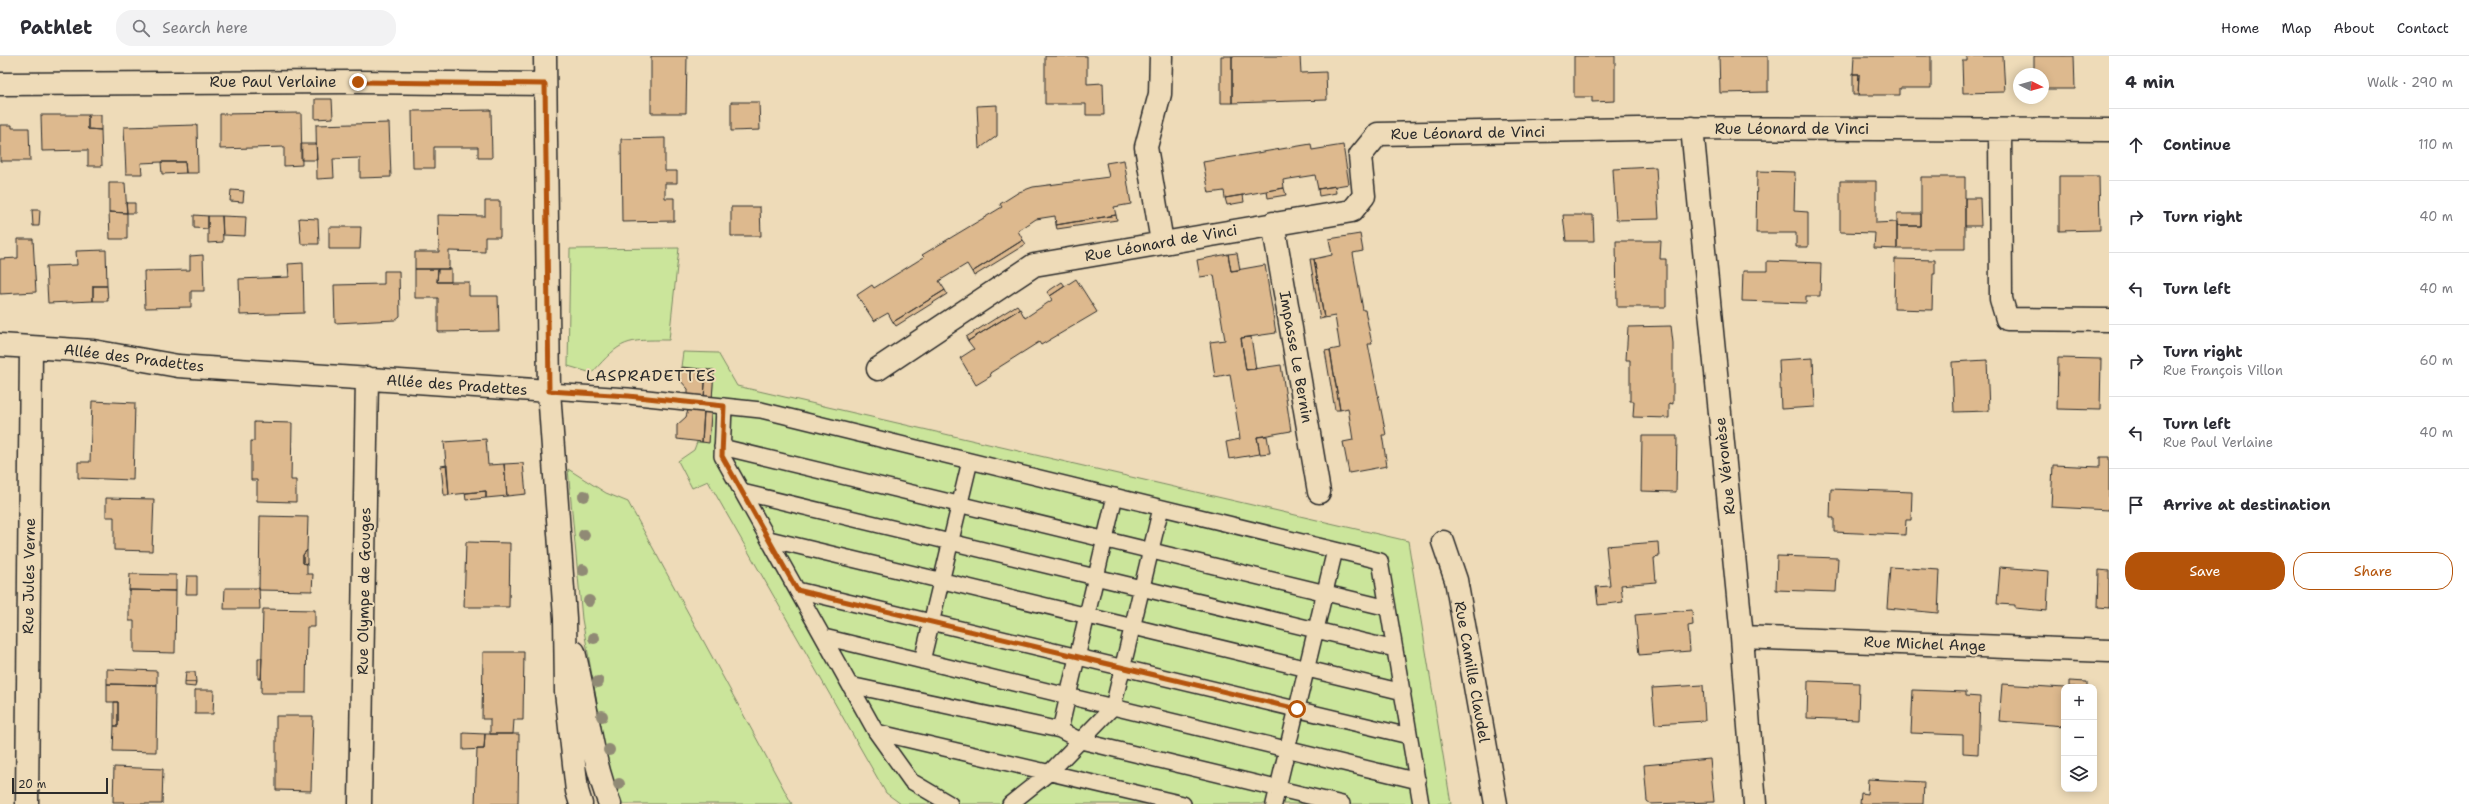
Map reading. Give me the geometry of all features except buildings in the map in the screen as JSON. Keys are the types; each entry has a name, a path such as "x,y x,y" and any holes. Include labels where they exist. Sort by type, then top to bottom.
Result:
{"street":[{"path":"545,56 549,391"},
{"path":"1161,56 1160,94 1146,147 1162,242"},
{"name":"Rue Paul Verlaine","path":"0,84 358,82 545,84"},
{"name":"Rue Léonard de Vinci","path":"878,369 1034,265 1273,223 1352,211 1364,196 1360,156 1378,134 1692,128 2000,131 2109,130"},
{"name":"Rue Véronèse","path":"1692,128 1742,637 1756,804"},
{"path":"2000,131 2001,299 2007,319 2109,320"},
{"name":"Impasse Le Bernin","path":"1273,223 1319,492"},
{"name":"Allée des Pradettes","path":"0,345 92,351 178,366 549,391 565,618 566,692 577,791 581,804"},
{"name":"Rue Jules Verne","path":"27,804 32,347"},
{"name":"Rue Olympe de Gouges","path":"360,804 367,378"},
{"name":"Rue Camille Claudel","path":"1443,542 1456,580 1496,804"},
{"path":"565,618 583,686 596,759 610,804"},
{"name":"Rue Michel Ange","path":"1742,637 2109,651"}],"lane":[{"path":"549,391 628,396 761,410 1380,561 1421,804"},
{"path":"724,406 722,456 876,732 911,781 950,804"},
{"path":"722,447 1388,608"},
{"path":"922,661 970,461"},
{"path":"742,492 951,541 1395,649"},
{"path":"1060,730 1115,496"},
{"path":"1010,804 1050,773 1113,707 1161,508"},
{"path":"769,539 1402,692"},
{"path":"1274,804 1335,550"},
{"path":"797,590 1409,736"},
{"path":"824,637 1418,781"},
{"path":"850,685 1060,730 1081,741 1342,804"},
{"path":"876,732 1183,804"}],"green space":[{"path":"679,248 669,340 643,340 625,344 610,354 592,373 568,366 570,249"},
{"path":"683,352 718,353 737,386 1408,541 1451,804 901,804 886,793 708,481 692,488 678,461 694,450 697,442 709,442 714,370 681,367"},
{"path":"568,469 606,493 628,502 792,804 621,804 612,789 582,619"}],"district":[{"name":"LASPRADETTES","path":"651,375"}],"route":[{"path":"358,82 545,84 549,391 628,396 724,406 722,456 797,590 1297,709"}]}
